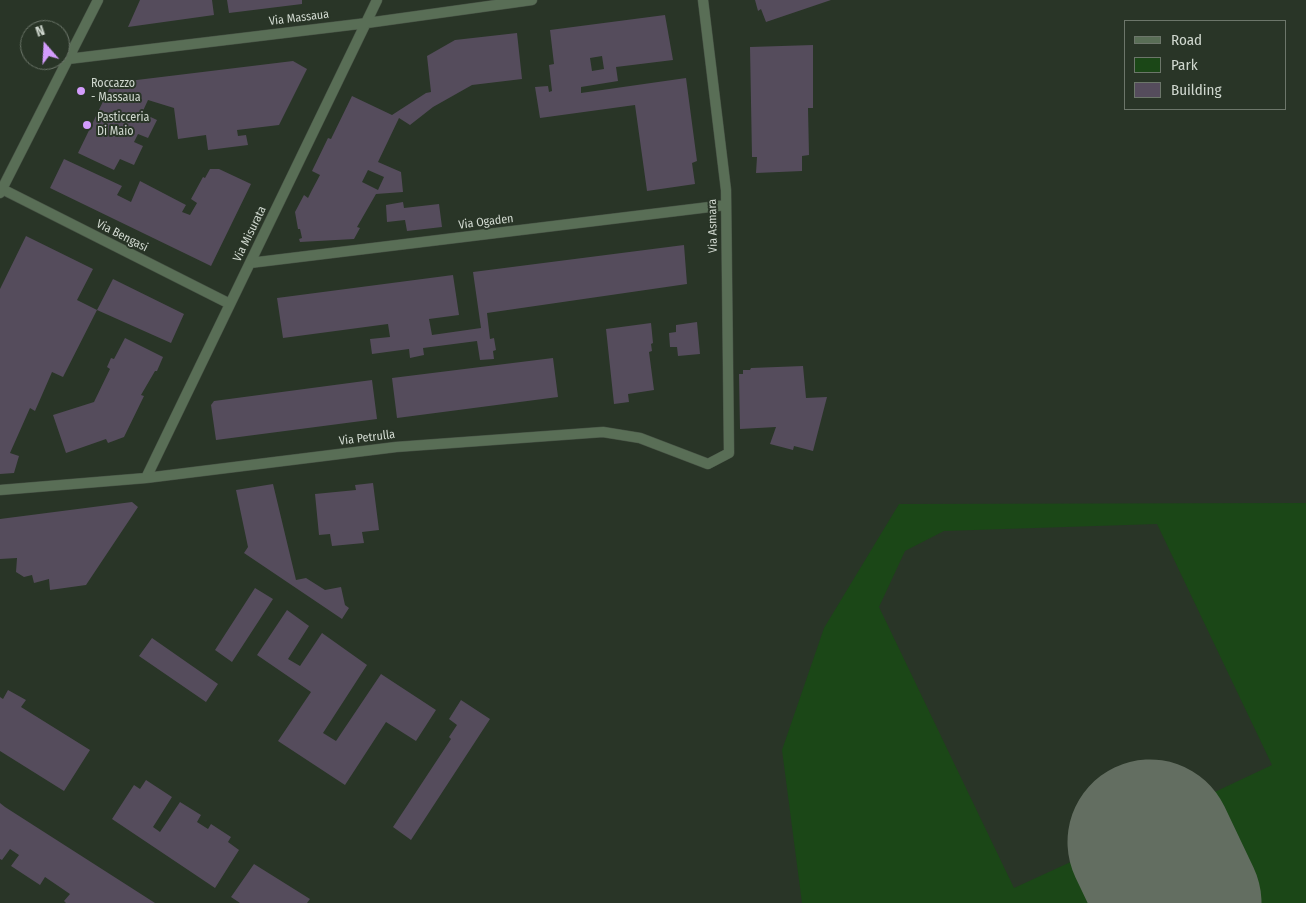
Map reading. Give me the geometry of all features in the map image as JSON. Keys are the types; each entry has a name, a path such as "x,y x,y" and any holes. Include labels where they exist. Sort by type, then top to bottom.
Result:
{"street":[{"path":"70,55 98,0"},
{"name":"Via Misurata","path":"146,478 377,0"},
{"name":"Via Massaua","path":"70,59 367,23 532,0"},
{"name":"Via Asmara","path":"703,0 726,190 729,452"},
{"path":"1,191 62,70"},
{"name":"Via Bengasi","path":"1,191 230,304"},
{"name":"Via Ogaden","path":"250,263 726,205"},
{"name":"Via Petrulla","path":"0,490 146,478 396,447 602,432 640,438 708,464 729,452"}],"green space":[{"path":"1306,503 1306,903 1253,903 1202,798 1272,765 1157,524 944,531 905,551 879,607 1014,888 1075,860 1096,903 802,903 782,750 824,628 899,504"}],"building":[{"path":"140,0 212,0 214,15 128,27"},
{"path":"227,0 302,0 302,4 229,13"},
{"path":"755,0 831,0 766,22 761,9 758,11"},
{"path":"665,15 673,60 616,67 618,81 581,87 581,93 686,78 697,161 692,163 695,184 647,191 635,105 540,118 535,87 548,86 549,92 552,91 549,65 554,64 550,30","holes":["602,56 604,69 592,71 590,58"]},
{"path":"517,33 522,79 472,85 433,107 410,125 399,118 378,162 401,172 403,192 376,194 357,227 360,228 354,239 300,242 299,239 302,238 300,229 298,229 295,212 304,195 308,198 320,175 312,171 328,138 331,139 352,96 392,115 426,93 431,92 427,56 455,40","holes":["368,170 384,177 378,190 362,182"]},
{"path":"813,45 813,108 808,108 809,155 802,156 802,171 756,173 757,157 752,157 750,47"},
{"path":"293,61 307,69 279,125 237,130 238,136 246,135 248,145 208,150 206,135 178,139 174,108 148,100 142,113 157,120 148,138 138,134 134,142 143,146 134,165 120,159 114,170 78,153 112,83"},
{"path":"64,159 122,186 117,195 131,202 140,181 186,205 182,212 190,215 197,203 191,199 203,177 205,178 210,169 219,169 251,184 211,266 50,188"},
{"path":"403,202 404,208 439,204 442,227 407,231 405,220 387,222 386,205"},
{"path":"26,236 93,269 77,300 97,310 63,377 52,372 35,411 30,408 10,453 19,456 14,473 0,474 0,289"},
{"path":"684,245 687,284 487,313 490,339 494,338 496,350 493,351 494,359 480,360 477,341 423,348 424,355 410,358 409,349 372,354 370,339 390,337 388,324 283,338 277,298 453,275 459,315 429,319 432,335 481,328 473,272"},
{"path":"113,279 184,314 171,343 97,310"},
{"path":"697,322 700,354 678,356 677,347 670,347 669,333 676,332 676,325"},
{"path":"651,323 653,343 651,344 652,351 649,352 654,390 628,394 629,402 614,404 606,329"},
{"path":"125,338 163,357 157,371 155,371 141,395 144,396 124,437 108,443 106,439 66,453 53,415 94,402 110,369 107,367 111,358 114,359"},
{"path":"553,358 558,397 397,418 392,378"},
{"path":"803,366 806,398 827,397 813,451 794,446 793,450 770,444 776,427 740,429 739,374 743,374 743,370"},
{"path":"372,380 377,419 216,440 211,405 214,401"},
{"path":"373,483 379,530 362,532 364,543 332,546 330,534 319,535 315,494 356,490 355,485"},
{"path":"273,484 296,580 306,578 325,590 341,587 345,605 349,608 342,619 244,553 248,547 236,490"},
{"path":"132,502 138,507 86,585 50,590 49,579 34,583 32,575 24,577 16,572 17,558 0,559 0,519"},
{"path":"255,588 273,599 232,662 215,650"},
{"path":"287,610 309,626 288,659 300,666 322,633 367,665 323,733 336,741 381,674 436,710 416,741 386,722 345,785 278,741 311,692 257,655"},
{"path":"152,638 218,684 206,702 139,656"},
{"path":"8,690 26,700 21,707 90,750 64,791 0,751 0,697 3,699"},
{"path":"461,700 490,719 411,840 393,827 451,739 449,737 457,725 449,719"},
{"path":"146,780 172,797 153,827 160,832 180,802 201,815 197,822 208,829 211,824 231,837 228,842 239,850 215,888 112,819 134,785 140,789"},
{"path":"0,803 155,903 66,903 64,901 70,894 45,877 40,885 11,866 19,855 10,849 2,860 0,859"},
{"path":"254,864 310,899 307,903 240,903 231,897"}],"runway":[{"path":"1150,842 1179,903"}],"place":[{"name":"Roccazzo - Massaua","path":"81,91"},
{"name":"Pasticceria Di Maio","path":"87,125"}]}
